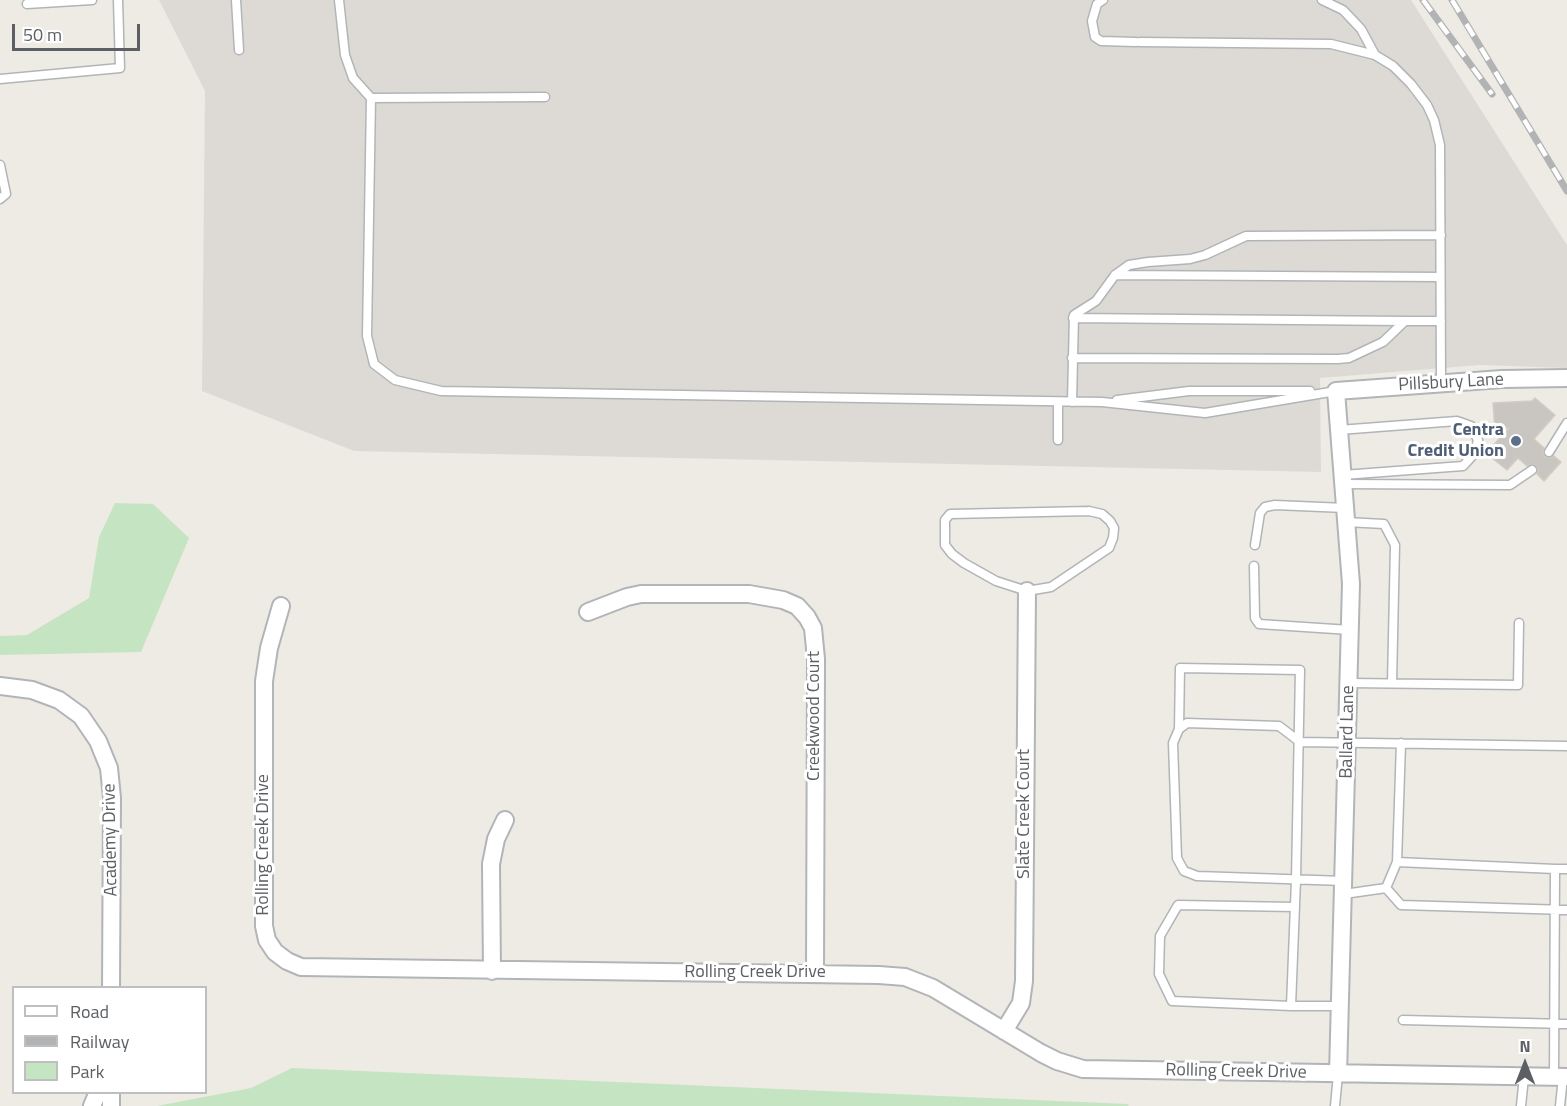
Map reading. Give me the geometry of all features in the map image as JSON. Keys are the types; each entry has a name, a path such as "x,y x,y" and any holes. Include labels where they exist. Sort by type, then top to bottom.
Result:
{"street":[{"name":"Pillsbury Lane","path":"1336,391 1441,382 1567,378"},
{"name":"Ballard Lane","path":"1336,391 1351,584 1338,1074"},
{"name":"Slate Creek Court","path":"1004,1031 1021,1003 1024,981 1027,591"},
{"name":"Creekwood Court","path":"588,612 640,594 749,594 783,600 796,606 807,617 813,628 816,659 815,974"},
{"name":"Rolling Creek Drive","path":"281,606 268,648 264,681 264,926 267,940 275,952 286,961 301,967 879,975 915,980 933,988 1058,1061 1083,1068 1561,1077"},
{"name":"Academy Drive","path":"0,686 32,690 59,699 81,716 98,741 110,768 112,798 111,986"},
{"path":"492,971 491,864 496,839 506,820"}],"lane":[{"path":"27,4 92,0"},
{"path":"0,79 120,68 118,0"},
{"path":"236,0 239,50"},
{"path":"339,0 345,56 353,78 371,98 367,336 374,364 395,380 441,392 1102,402 1205,413 1336,391"},
{"path":"1103,0 1097,4 1092,21 1095,38 1101,41 1331,44 1375,56 1393,66 1411,84 1427,105 1434,120 1440,145 1441,382"},
{"path":"1322,0 1343,10 1361,29 1375,56"},
{"path":"371,98 545,97"},
{"path":"0,165 6,194 0,199"},
{"path":"1072,402 1072,318 1096,301 1115,275 1129,265 1190,259 1246,236 1441,236"},
{"path":"1115,275 1440,278"},
{"path":"1072,318 1441,321"},
{"path":"1072,358 1349,358 1383,342 1405,321"},
{"path":"1102,402 1189,391 1336,391"},
{"path":"1058,402 1058,440"},
{"path":"1339,430 1457,421 1471,426 1478,440 1474,454 1462,466 1343,479"},
{"path":"1549,452 1567,423"},
{"path":"1343,479 1510,485 1532,470"},
{"path":"1255,546 1260,513 1264,507 1275,505 1346,515 1384,524 1395,546 1392,683"},
{"path":"1089,511 1102,514 1110,521 1114,528 1109,548 1051,587 1027,591 996,581 952,554 945,546 944,533 945,520 950,514 1089,511"},
{"path":"1254,566 1255,618 1258,624 1350,630"},
{"path":"1349,683 1518,685 1520,623"},
{"path":"1291,1006 1296,879 1300,742 1300,670 1180,669 1179,729 1173,743 1177,858 1184,871 1197,876 1296,879 1344,888 1386,888 1401,905 1567,910"},
{"path":"1179,729 1187,723 1279,726 1300,742 1567,746"},
{"path":"1386,888 1397,862 1401,743"},
{"path":"1397,862 1567,869"},
{"path":"1555,869 1554,1024 1561,1077 1560,1106"},
{"path":"1295,908 1178,905 1160,936 1159,974 1172,1001 1340,1006"},
{"path":"1403,1020 1567,1024"},
{"path":"1335,1106 1338,1074"},
{"path":"1521,1106 1524,1077"}],"shaded area":[{"path":"159,0 1411,0 1567,245 1567,368 1480,365 1320,378 1321,472 354,451 202,391 205,91"}],"green space":[{"path":"115,503 153,504 189,538 141,652 0,655 0,636 27,635 89,598 99,537"},
{"path":"292,1068 1127,1104 1129,1106 157,1106 251,1088"}],"building":[{"name":"Centra Credit Union","path":"1535,398 1555,415 1534,439 1544,448 1545,457 1554,456 1561,462 1544,481 1537,474 1538,469 1534,464 1527,466 1518,458 1507,470 1486,453 1509,428 1495,429 1493,403 1532,401"}],"railway":[{"path":"1423,0 1492,94"},
{"path":"1452,0 1567,191"}],"place":[{"name":"Centra Credit Union","path":"1516,441"}]}
